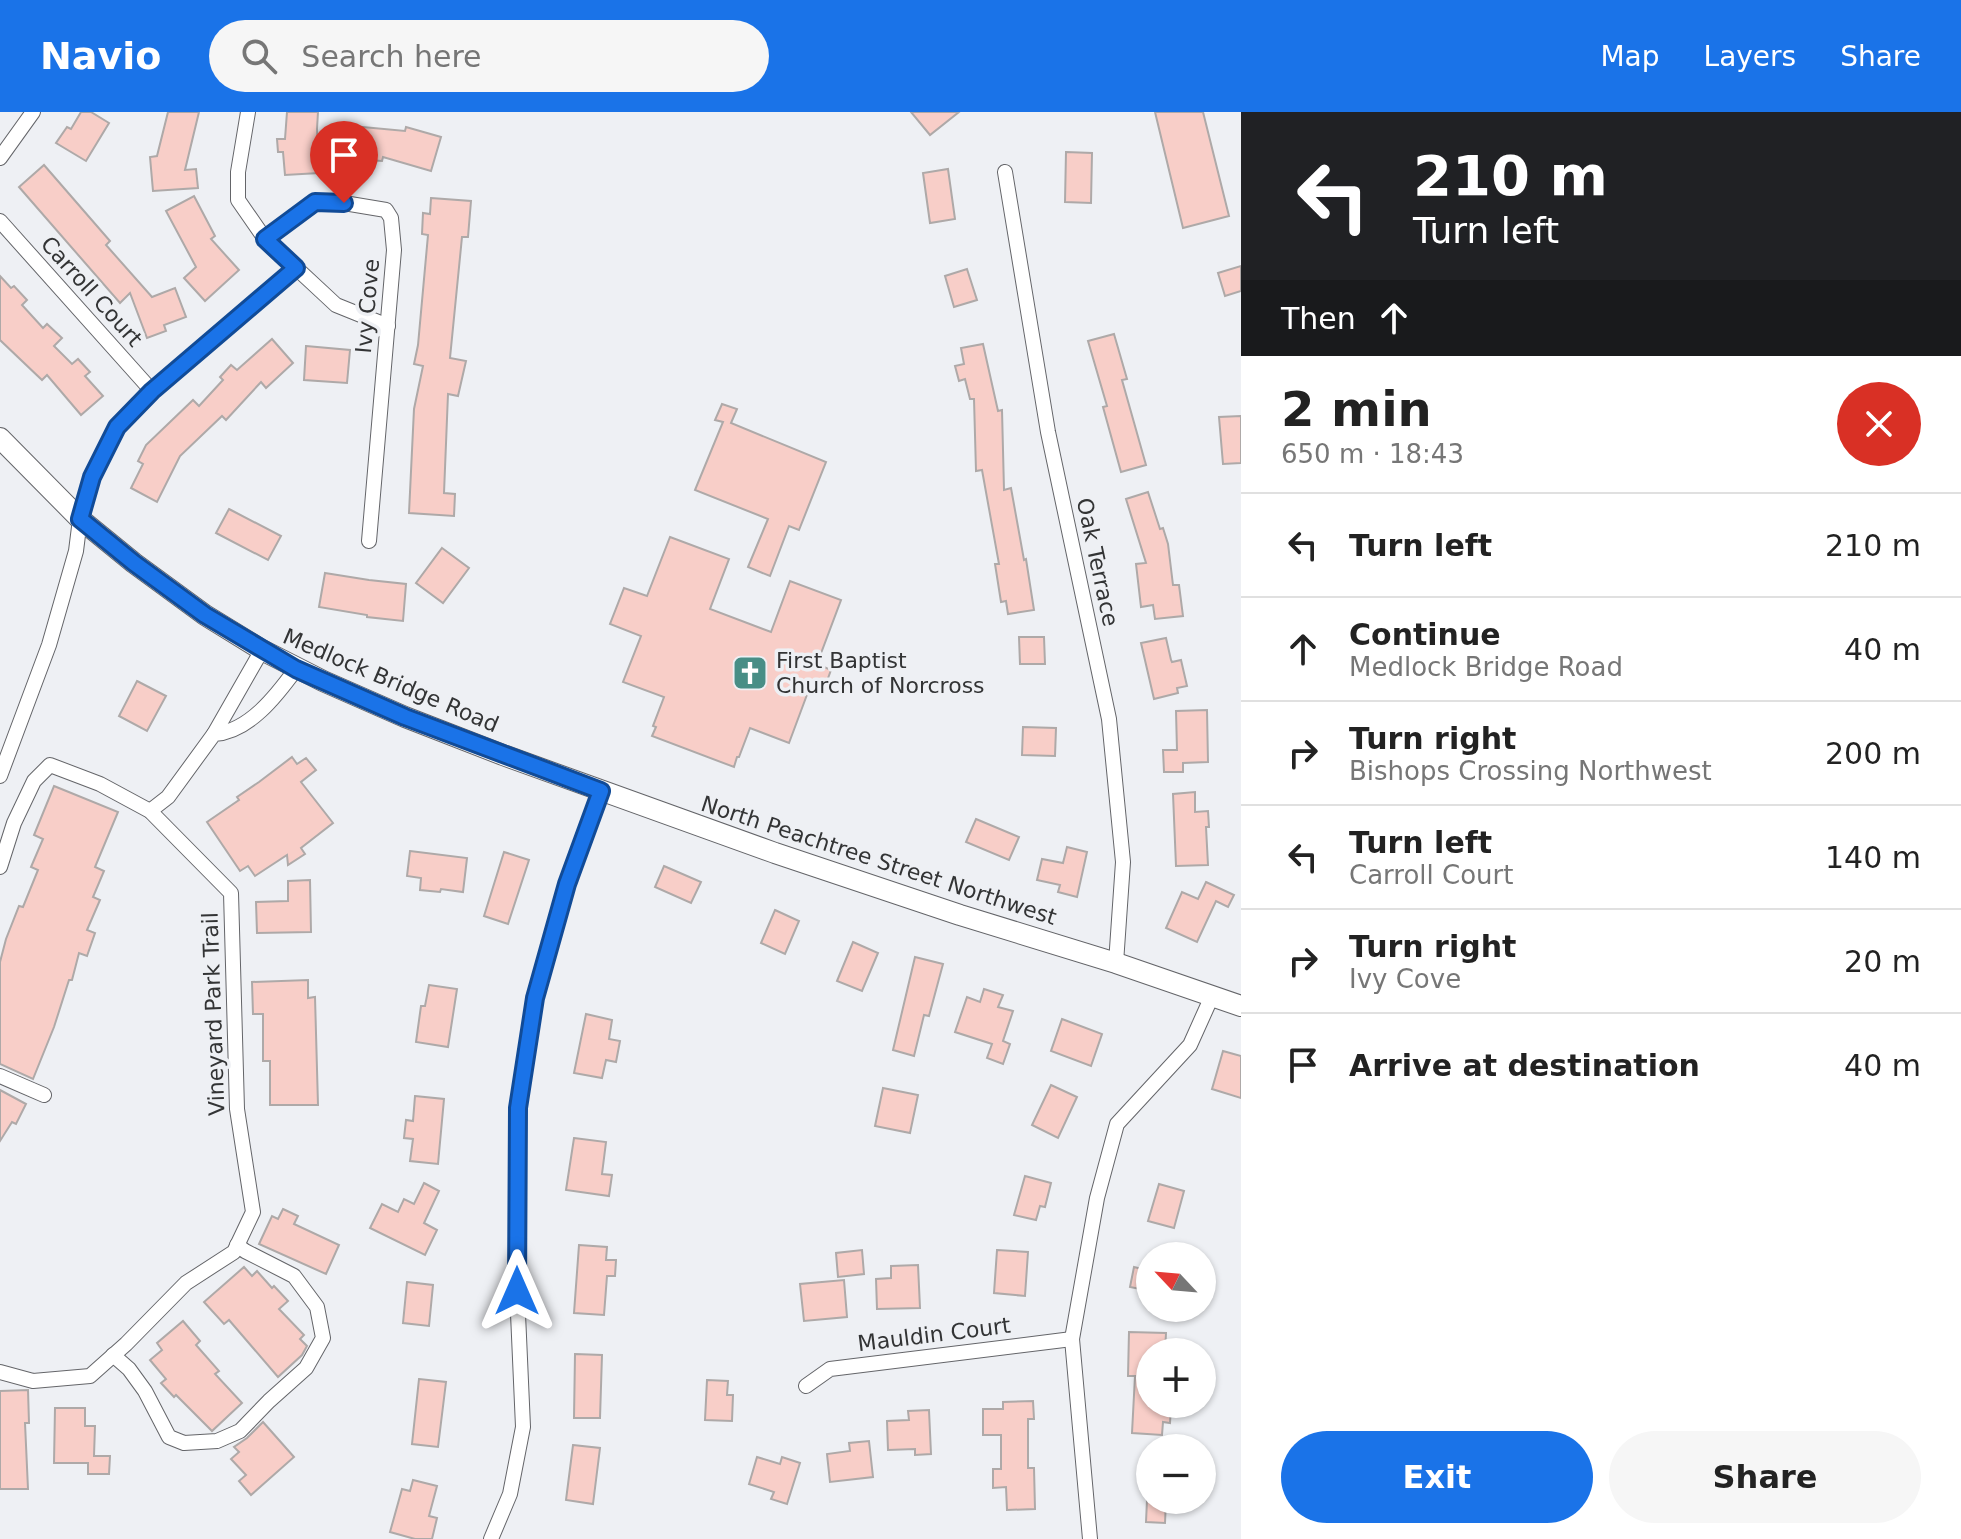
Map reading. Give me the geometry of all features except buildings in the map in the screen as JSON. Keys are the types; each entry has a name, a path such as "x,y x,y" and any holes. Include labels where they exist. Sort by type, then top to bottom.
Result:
{"street":[{"path":"0,158 33,112"},
{"path":"248,112 238,172 238,200 265,239 336,305 388,326"},
{"name":"Oak Terrace","path":"1005,172 1048,432 1109,719 1123,862 1116,963"},
{"name":"Ivy Cove","path":"265,239 315,202 386,210 391,218 394,250 369,541"},
{"name":"Carroll Court","path":"0,221 152,391"},
{"path":"0,776 49,645 76,551 80,519 92,477 117,427 152,391 296,268"},
{"name":"Medlock Bridge Road","path":"0,438 80,519 205,615 296,669 405,717 503,755"},
{"path":"150,811 168,797 214,734 262,650"},
{"path":"214,734 225,733 246,722 265,706 296,669"},
{"name":"North Peachtree Street Northwest","path":"503,755 907,898 1116,963 1241,1006"},
{"name":"Vineyard Park Trail","path":"0,867 14,823 34,781 50,765 100,784 150,811 231,893 237,1109 253,1212 234,1252 186,1283 90,1376 33,1381 0,1372"},
{"path":"491,1539 510,1494 523,1427 517,1291 518,1108 535,998 567,884 601,791"},
{"path":"1090,1539 1072,1339 1097,1198 1117,1124 1190,1045 1212,996"},
{"path":"0,1076 44,1095"},
{"path":"113,1355 129,1369 145,1391 169,1437 184,1443 217,1441 240,1431 306,1368 323,1338 317,1307 294,1276 237,1245"},
{"name":"Mauldin Court","path":"806,1386 830,1369 1072,1339"}],"place":[{"name":"First Baptist Church of Norcross","path":"750,673"}],"route":[{"path":"344,203 315,202 265,239 296,268 152,391 117,427 92,477 80,519 205,615 296,669 405,717 601,791 567,884 535,998 518,1108 517,1291"}]}
